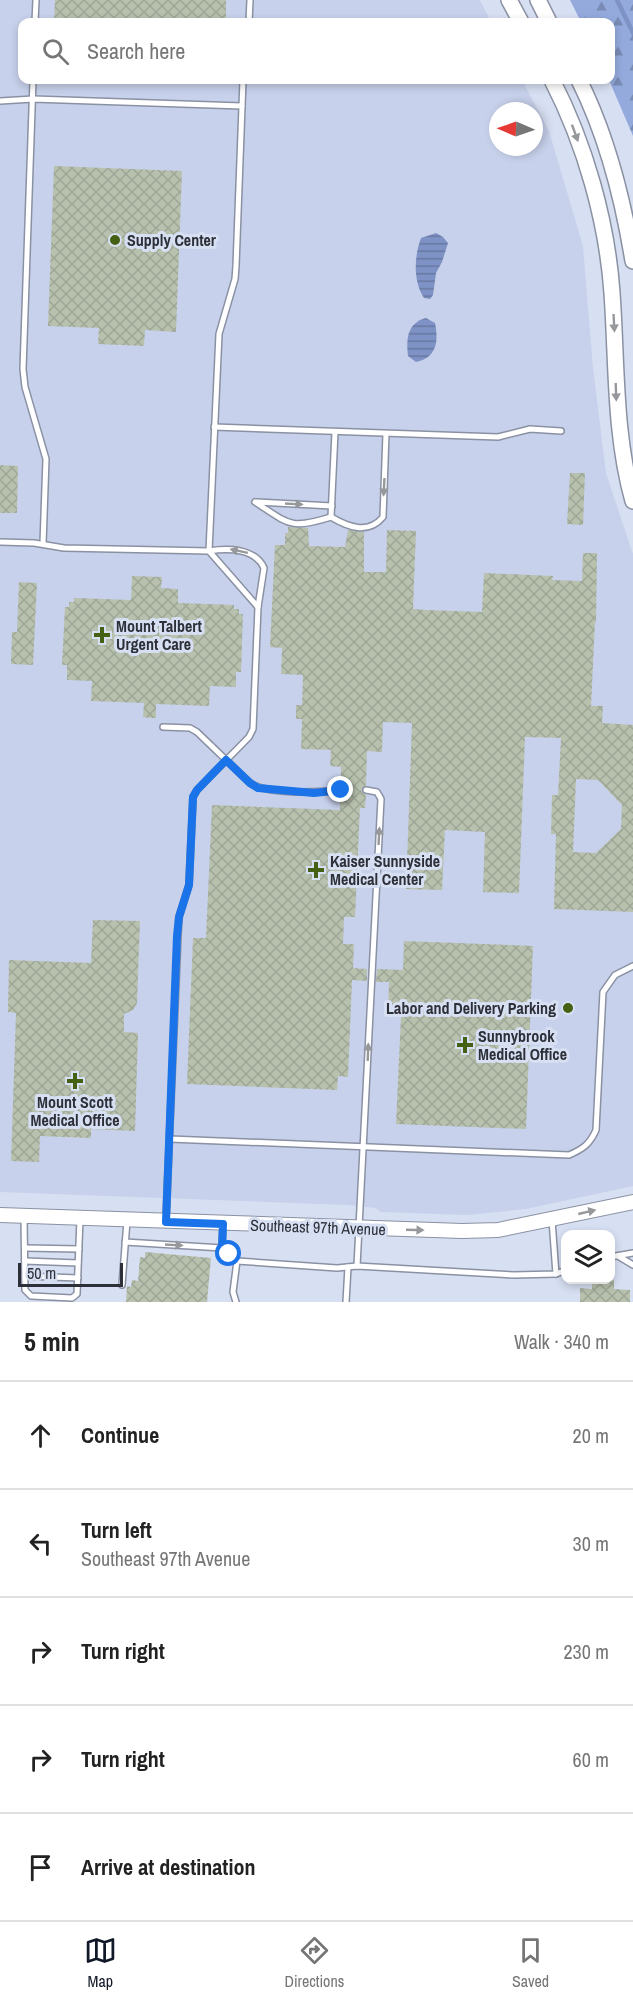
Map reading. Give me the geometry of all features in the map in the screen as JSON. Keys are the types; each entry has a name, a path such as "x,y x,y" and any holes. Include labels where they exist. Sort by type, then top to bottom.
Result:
{"main road":[{"path":"509,0 519,18"},
{"path":"537,0 547,18"},
{"path":"554,84 574,129 596,199 605,240 612,290 618,421 623,458 633,501"},
{"path":"581,84 615,174 633,261"}],"street":[{"name":"Southeast 97th Avenue","path":"0,1215 462,1231 498,1230 633,1202"}],"lane":[{"path":"35,18 36,0"},
{"path":"249,18 250,0"},
{"path":"33,84 23,369 25,387 46,459 43,544"},
{"path":"243,84 236,266 235,279 219,334 209,551 258,608"},
{"path":"0,101 33,99 242,106"},
{"path":"214,428 498,437 530,429 561,431"},
{"path":"331,517 335,432"},
{"path":"332,506 255,502 287,523 309,524 331,517 348,527 364,528 376,525 383,517 386,434"},
{"path":"0,542 43,544 64,548 209,551 224,548 242,551 257,557 262,562 265,577 258,608 253,729 249,737 197,790 193,797 189,885 179,917 177,936 166,1222"},
{"path":"163,727 190,728 258,788 314,793 341,790"},
{"path":"357,1266 381,799 377,792 366,790"},
{"path":"170,1139 569,1155 580,1151 591,1142 596,1130 603,992 615,975 633,966"},
{"path":"24,1216 25,1290 30,1296 72,1298 77,1294 80,1219"},
{"path":"552,1220 556,1274"},
{"path":"122,1285 127,1221"},
{"path":"222,1248 223,1224"},
{"path":"125,1242 222,1248 237,1261 514,1275 561,1272"},
{"path":"24,1248 79,1250"},
{"path":"615,1256 633,1253"},
{"path":"618,1256 633,1265"},
{"path":"25,1261 78,1263"},
{"path":"236,1302 234,1292 237,1261"},
{"path":"346,1302 348,1267"},
{"path":"25,1276 78,1278"}],"shaded area":[{"name":"Kaiser Sunnyside Medical Center","path":"0,0 480,0 489,18 18,18 18,84 524,84 534,102 489,102 489,156 543,156 543,120 549,131 583,246 593,368 606,473 633,554 633,1186 526,1209 467,1215 381,1212 375,1208 348,1205 0,1192"},
{"path":"436,233 448,243 436,273 433,295 430,299 424,298 420,291 416,277 416,261 421,238"},
{"path":"426,318 435,323 436,343 428,357 416,362 408,356 409,332 415,324"}],"green space":[{"path":"570,0 633,0 633,136 611,84 615,84 615,18 579,18"}],"building":[{"path":"55,0 226,0 226,18 54,18"},
{"name":"Supply Center","path":"54,166 182,171 176,332 145,330 144,346 98,344 99,328 48,326"},
{"path":"0,465 18,466 17,513 0,513"},
{"path":"570,473 585,473 583,525 567,524"},
{"path":"288,527 308,528 309,546 345,547 348,530 364,532 364,572 386,572 387,530 416,531 413,609 426,610 482,612 484,573 553,576 552,580 582,581 583,553 597,553 591,706 603,706 602,723 633,725 633,912 554,909 556,834 551,834 552,795 558,795 561,738 525,737 519,893 483,892 485,832 445,830 442,890 406,889 412,723 383,722 382,752 367,751 366,785 361,790 366,795 365,808 360,808 355,917 344,917 343,944 354,944 353,968 367,969 367,981 352,980 348,1077 338,1076 337,1090 187,1084 193,938 206,938 212,805 340,810 340,795 346,792 345,787 341,785 341,767 330,766 331,750 301,749 302,719 296,719 296,705 302,705 303,675 281,674 282,648 270,647 275,545 285,545 285,533 288,533","holes":["576,779 598,780 622,805 621,829 596,853 573,852"]},
{"path":"132,576 162,577 161,588 178,589 178,603 234,605 234,609 239,609 239,614 243,614 241,672 236,672 236,687 210,686 209,706 156,704 156,718 150,718 143,717 144,703 91,701 92,681 67,680 67,665 62,665 65,607 69,607 69,602 74,602 74,598 131,600"},
{"path":"19,582 37,583 33,665 11,664 12,632 17,632"},
{"name":"Mount Scott Medical Office","path":"93,920 140,921 137,1003 133,1010 124,1014 124,1032 138,1033 135,1131 91,1129 91,1138 40,1136 39,1162 11,1161 16,1013 8,1012 9,960 91,963"},
{"name":"Sunnybrook Medical Office","path":"404,941 533,946 526,1129 396,1124 401,1016 388,1015 389,982 376,982 377,969 403,970"},
{"path":"145,1252 211,1258 207,1302 126,1302 127,1286 131,1287 132,1280 138,1281 140,1257 145,1258"},
{"path":"592,1284 614,1284 614,1289 630,1290 630,1302 580,1302 580,1288 592,1289"}],"waterway":[{"path":"617,0 633,33"}],"place":[{"name":"Supply Center","path":"115,240"},
{"name":"Mount Talbert Urgent Care","path":"102,635"},
{"name":"Kaiser Sunnyside Medical Center","path":"316,870"},
{"name":"Labor and Delivery Parking","path":"568,1008"},
{"name":"Sunnybrook Medical Office","path":"465,1045"},
{"name":"Mount Scott Medical Office","path":"75,1081"}],"route":[{"path":"229,1254 222,1248 223,1224 166,1222 177,936 179,917 189,885 193,797 226,760 258,788 314,793 341,790"}]}
